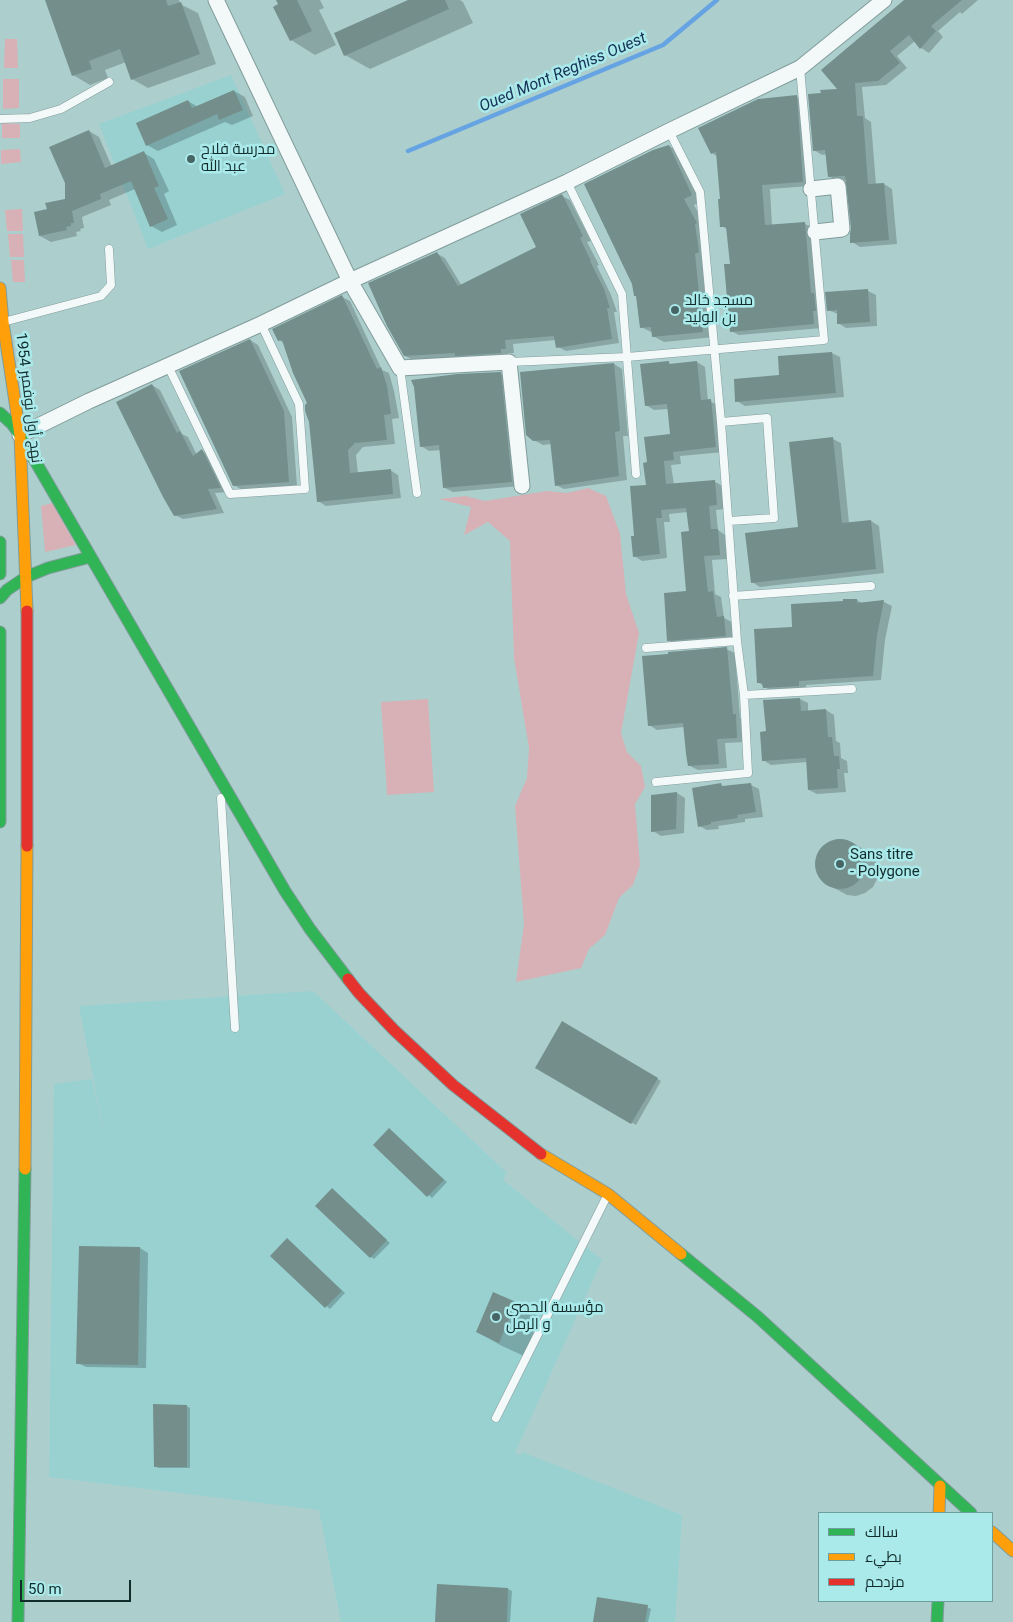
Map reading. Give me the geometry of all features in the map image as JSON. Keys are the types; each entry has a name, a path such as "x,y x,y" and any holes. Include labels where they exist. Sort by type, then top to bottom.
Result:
{"main road":[{"name":"نهج أول نوفمبر 1954","path":"0,288 3,322 20,435 27,612 25,1209 18,1622"},
{"path":"0,413 20,435 284,891 359,994 453,1085 547,1158 608,1194 758,1317 970,1512"},
{"path":"0,542 0,574"},
{"path":"0,598 7,590 26,577 48,568 90,557"},
{"path":"52,579 70,563"},
{"path":"27,612 36,598"},
{"path":"0,632 0,822"},
{"path":"939,1512 940,1486"},
{"path":"993,1533 1013,1550"},
{"path":"938,1602 938,1622"}],"street":[{"path":"216,0 350,281 400,368 509,362 522,486"},
{"path":"20,435 89,401 567,182 800,68 884,0"},
{"path":"811,189 838,186 842,229 815,232"}],"lane":[{"path":"509,362 627,357 824,340 800,68"},
{"path":"0,119 30,118 61,109 109,82"},
{"path":"656,782 748,773 744,695 737,640 715,349 700,192 669,131"},
{"path":"567,182 622,294 636,474"},
{"path":"3,322 101,296 111,286 109,250"},
{"path":"168,366 230,494 305,489 299,404 260,324"},
{"path":"400,368 417,493"},
{"path":"721,422 767,418 774,518 729,521"},
{"path":"734,596 871,586"},
{"path":"646,648 737,640"},
{"path":"744,695 852,689"},
{"path":"220,783 235,1028"},
{"path":"496,1418 608,1194"}],"shaded area":[{"path":"5,39 17,39 18,68 4,68"},
{"name":"مدرسة فلاح عبد الله","path":"231,75 285,194 148,249 99,124"},
{"path":"3,79 19,79 19,108 3,109"},
{"path":"2,123 20,124 20,138 2,138"},
{"path":"20,149 21,162 1,164 1,150"},
{"path":"22,209 23,231 7,231 5,210"},
{"path":"8,234 23,234 24,257 10,257"},
{"path":"11,260 24,260 25,282 13,282"},
{"path":"588,488 606,496 620,534 626,594 639,633 621,733 627,752 641,766 645,787 635,804 640,865 633,885 619,898 605,935 589,949 581,968 516,982 524,924 515,806 527,778 529,748 514,658 510,541 488,522 464,535 471,507 439,499 465,496 485,501 547,491 567,493"},
{"path":"52,503 76,545 45,552 41,506"},
{"path":"428,699 434,792 387,795 381,702"},
{"path":"313,991 506,1172 503,1180 602,1260 515,1453 521,1455 522,1452 682,1515 675,1622 341,1622 319,1510 49,1477 54,1084 92,1079 106,1142 79,1006"}],"building":[{"path":"45,0 166,0 168,6 181,2 200,54 131,80 120,49 89,61 92,69 72,76"},
{"path":"276,0 297,0 312,31 290,41 273,7 278,4"},
{"path":"408,0 445,0 449,9 344,56 334,33"},
{"path":"904,0 962,0 931,26 936,31 920,49 909,35 890,51 900,63 878,81 855,83 857,116 863,116 868,184 884,183 889,240 850,243 851,228 845,176 828,177 825,150 813,151 808,94 821,93 820,90 837,89 821,70"},
{"path":"234,90 243,110 219,120 217,114 146,146 136,123 188,100 192,108"},
{"path":"797,95 803,182 762,185 765,225 805,222 811,293 814,293 816,311 813,311 814,324 730,332 724,264 730,264 726,227 720,227 716,152 711,154 698,128 758,99"},
{"path":"89,130 105,168 144,151 159,186 154,188 168,219 150,227 131,181 100,194 101,199 72,211 74,223 66,227 67,230 39,236 34,212 47,209 45,203 65,199 65,183 49,147"},
{"path":"669,145 692,195 684,199 697,223 695,224 699,252 695,254 703,332 652,337 651,327 640,328 636,296 634,296 632,284 584,184 653,150"},
{"path":"562,194 583,236 580,238 604,289 610,308 607,308 612,339 556,348 554,336 505,340 506,349 501,349 501,353 455,356 455,353 404,356 387,326 368,283 437,252 458,286 536,247 520,214"},
{"path":"868,289 870,322 837,324 837,310 827,311 825,292"},
{"path":"342,295 377,369 381,367 387,386 391,414 384,415 387,440 355,443 348,450 350,473 391,469 393,494 317,502 309,422 305,411 307,403 293,373 282,340 278,341 272,329"},
{"path":"250,339 284,411 289,482 233,486 179,371"},
{"path":"832,352 836,393 735,402 734,379 779,375 778,356"},
{"path":"669,361 669,364 697,361 701,400 711,399 716,447 673,452 674,460 664,461 666,484 715,480 717,505 709,506 711,529 718,529 720,555 704,556 708,592 713,591 717,617 724,616 726,636 667,641 664,593 686,591 681,532 689,531 686,508 661,510 662,518 656,518 660,554 633,557 631,536 634,536 630,486 646,485 643,463 647,462 644,437 670,434 667,404 645,406 640,364"},
{"path":"614,363 620,431 615,432 619,476 555,486 550,440 533,441 526,435 520,372"},
{"path":"501,372 512,482 443,488 439,445 420,447 414,387 411,380 457,374"},
{"path":"152,384 177,433 180,431 193,456 202,449 221,488 208,489 217,509 174,516 163,497 116,402"},
{"path":"833,437 842,523 871,520 876,569 751,583 745,533 798,527 789,442"},
{"path":"843,599 857,599 857,603 884,600 877,635 873,676 799,681 799,686 763,688 762,683 757,683 754,629 792,627 791,604 843,601"},
{"path":"727,647 733,714 736,714 737,738 717,739 719,764 688,766 683,723 648,726 642,656"},
{"path":"800,698 801,711 826,709 828,737 832,737 834,756 839,756 840,769 837,769 838,788 808,790 806,758 762,761 760,732 766,731 763,700"},
{"path":"721,783 722,786 751,783 756,812 737,815 738,818 711,822 711,824 698,827 692,788"},
{"path":"677,792 676,829 651,832 651,795"},
{"name":"Sans titre - Polygone","path":"845,839 858,846 864,854 864,874 858,882 850,888 835,889 822,882 816,874 815,859 822,846 830,840"},
{"path":"562,1021 658,1078 631,1124 535,1068"},
{"path":"389,1128 444,1180 427,1197 373,1145"},
{"path":"332,1188 387,1240 370,1258 315,1206"},
{"path":"287,1238 342,1291 325,1308 270,1256"},
{"path":"79,1246 140,1247 138,1365 76,1364"},
{"name":"مؤسسة الحصى و الرمل","path":"493,1292 516,1302 499,1343 476,1332"},
{"path":"153,1404 187,1405 187,1467 154,1467"},
{"path":"437,1584 508,1588 507,1622 435,1622"},
{"path":"597,1597 648,1605 645,1622 593,1622"}],"waterway":[{"name":"Oued Mont Reghiss Ouest","path":"408,151 663,45 717,0"}],"traffic: fast":[{"path":"0,413 20,435 285,891 310,929 348,979"},
{"path":"0,542 0,574"},
{"path":"0,598 7,590 26,577 48,568 90,557"},
{"path":"0,632 0,822"},
{"path":"18,1622 25,1169"},
{"path":"681,1254 758,1317 970,1512"},
{"path":"937,1622 938,1602"}],"traffic: slow":[{"path":"0,288 3,322 20,435 27,611"},
{"path":"25,1169 27,846"},
{"path":"541,1154 608,1194 681,1254"},
{"path":"939,1512 940,1486"},
{"path":"993,1533 1013,1551"}],"traffic: jam":[{"path":"27,611 27,846"},
{"path":"348,979 394,1030 453,1085 541,1154"}],"place":[{"name":"مدرسة فلاح عبد الله","path":"191,159"},
{"name":"مسجد خالد بن الوليد","path":"675,310"},
{"name":"Sans titre - Polygone","path":"840,864"},
{"name":"مؤسسة الحصى و الرمل","path":"496,1317"}]}
